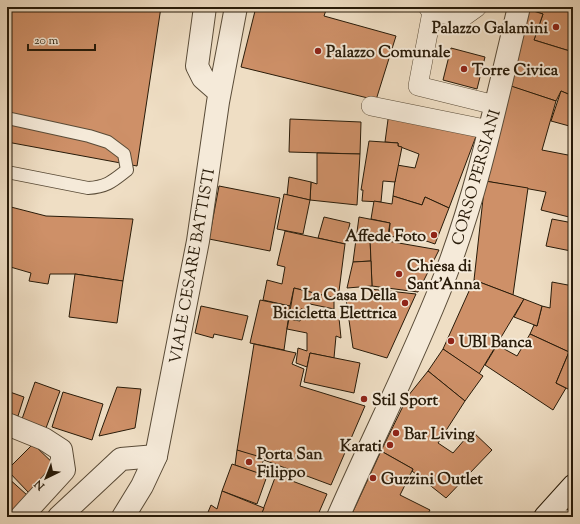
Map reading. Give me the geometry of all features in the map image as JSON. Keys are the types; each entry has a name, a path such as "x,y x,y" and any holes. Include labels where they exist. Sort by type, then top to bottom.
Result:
{"street":[{"path":"205,7 197,66 203,78 219,92"},
{"name":"VIALE CESARE BATTISTI","path":"122,517 142,486 156,456 198,241 219,92 236,7"},
{"path":"477,7 463,17 430,10 418,86 495,105"},
{"name":"CORSO PERSIANI","path":"338,517 444,279 463,222 490,130 519,7"},
{"path":"371,106 490,130"},
{"path":"7,424 44,439 61,450 64,470 21,517"},
{"path":"60,517 120,460 156,456"},
{"path":"545,517 573,486"}],"lane":[{"path":"7,118 89,136 108,142 124,154 127,170 112,182 102,187 88,188 7,172"},
{"path":"552,517 573,516"}],"building":[{"path":"7,7 161,7 137,166 7,142"},
{"name":"Palazzo Comunale","path":"256,7 327,7 324,16 396,36 376,100 241,67"},
{"name":"Palazzo Galamini","path":"527,7 573,7 573,52 534,40 543,14 527,9"},
{"path":"527,9 543,14 534,40 573,52 573,96 561,91 556,101 507,85"},
{"name":"Torre Civica","path":"451,48 485,57 477,89 443,80"},
{"path":"505,84 556,101 542,150 573,156 573,218 541,210 546,192 485,181"},
{"path":"561,91 573,96 573,127 551,121"},
{"path":"389,112 478,131 449,208 425,197 422,205 393,196 397,165 415,168 419,154 398,146 398,143 385,142"},
{"path":"290,119 361,122 360,154 289,152"},
{"path":"369,141 398,143 398,146 402,147 395,182 383,181 381,202 362,201 363,190 361,190"},
{"path":"317,153 360,154 357,205 310,200 311,182 317,184"},
{"path":"289,177 311,182 310,200 287,195"},
{"path":"485,181 528,188 513,295 474,280"},
{"path":"219,186 280,198 270,251 209,239"},
{"path":"284,194 310,200 303,234 277,229"},
{"path":"393,196 422,205 425,197 449,208 435,244 409,235 407,239 389,236 390,223 371,219 374,201 392,204"},
{"path":"7,206 46,216 133,219 123,281 75,274 50,274 48,284 29,281 31,273 7,266"},
{"path":"324,217 350,223 345,244 318,238"},
{"path":"359,217 390,223 387,241 370,238 371,261 353,262"},
{"path":"552,219 573,223 571,251 546,246"},
{"path":"285,231 345,244 338,299 294,288 290,306 263,300 267,280 282,284 285,267 277,265"},
{"name":"Chiesa di Sant'Anna","path":"370,238 439,250 418,292 372,286"},
{"path":"371,261 372,286 347,288 353,262"},
{"path":"75,274 123,281 117,323 69,317"},
{"path":"474,280 524,299 479,374 443,349"},
{"path":"552,282 573,286 573,343 569,352 530,334 534,325 537,326 542,306 550,308"},
{"path":"294,288 334,298 334,309 310,304 309,311 301,309 301,313 290,311"},
{"path":"370,289 416,294 387,358 353,348 346,299 371,300"},
{"path":"524,299 542,306 537,326 514,317"},
{"path":"260,300 290,306 284,350 250,343"},
{"path":"201,306 248,316 242,340 214,334 213,338 195,333"},
{"path":"301,309 339,318 341,338 336,336 334,358 310,353 307,367 296,363 298,348 307,351 307,333 287,329 289,319 300,321"},
{"path":"530,334 569,352 556,383 566,388 553,410 485,365 497,345 517,356"},
{"path":"254,344 296,353 292,364 304,369 300,386 365,406 331,485 237,450"},
{"path":"443,349 483,376 465,401 428,371"},
{"path":"569,352 573,353 572,391 556,383"},
{"path":"310,353 360,363 354,393 304,382"},
{"path":"428,371 465,401 438,443 453,453 472,431 492,450 446,498 412,471 413,469 381,451 408,396"},
{"path":"35,382 60,391 46,428 22,419"},
{"path":"117,387 141,389 135,428 99,436"},
{"path":"7,391 24,397 18,416 7,413"},
{"path":"63,392 103,404 92,440 52,427"},
{"path":"33,444 56,466 29,493 7,470"},
{"name":"Porta San Filippo","path":"237,450 264,458 259,474 235,465"},
{"path":"381,451 413,469 400,495 430,510 426,517 351,516"},
{"path":"232,464 267,476 257,504 222,491"},
{"path":"276,475 327,494 317,517 267,517 261,515"},
{"path":"7,477 27,495 7,517"},
{"path":"222,491 264,508 261,515 267,517 206,517 211,505 217,509"}],"place":[{"name":"Palazzo Galamini","path":"556,27"},
{"name":"Palazzo Comunale","path":"318,51"},
{"name":"Torre Civica","path":"464,69"},
{"name":"Affede Foto","path":"434,235"},
{"name":"Chiesa di Sant'Anna","path":"399,274"},
{"name":"La Casa Della Bicicletta Elettrica","path":"405,303"},
{"name":"UBI Banca","path":"451,341"},
{"name":"Stil Sport","path":"364,399"},
{"name":"Bar Living","path":"396,433"},
{"name":"Karati","path":"390,445"},
{"name":"Porta San Filippo","path":"249,462"},
{"name":"Guzzini Outlet","path":"373,478"}]}
